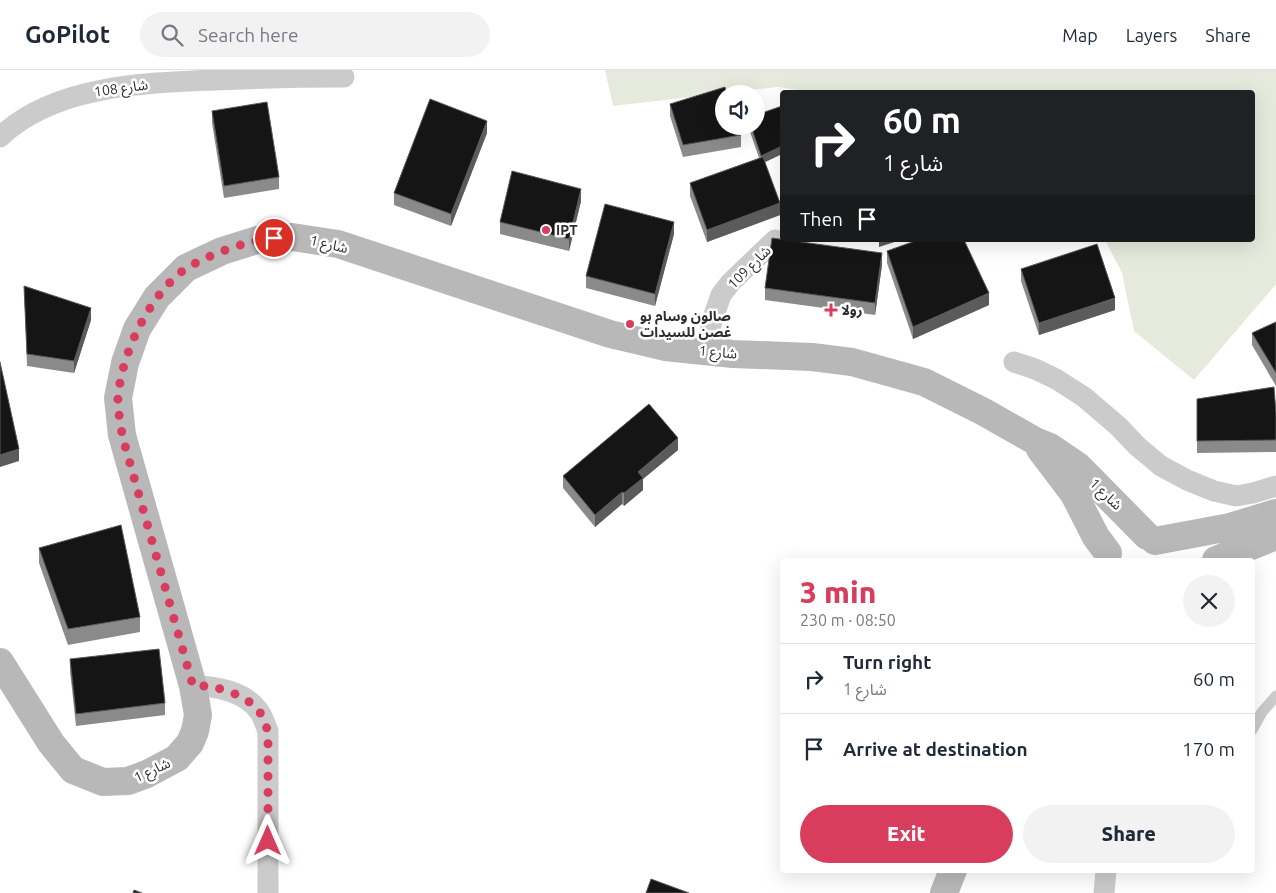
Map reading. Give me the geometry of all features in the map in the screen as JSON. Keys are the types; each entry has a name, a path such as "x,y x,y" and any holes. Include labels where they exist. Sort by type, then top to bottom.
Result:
{"main road":[{"name":"شارع 1","path":"0,662 51,743 72,770 103,782 128,781 147,774 177,758 190,743 195,731 198,715 193,686 122,435 118,398 125,363 137,329 157,297 186,268 222,251 257,240 292,236 338,244 610,334 665,347 733,354 812,357 852,362 924,382 954,396 1035,441 1050,447 1078,466 1156,546"},
{"name":"شارع 1","path":"1035,441 1074,494 1106,558"},
{"path":"1106,558 1113,544 1120,538 1129,535 1138,534 1156,546 1276,513"},
{"path":"1221,558 1276,536"},
{"path":"944,893 952,873"}],"street":[{"name":"شارع 108","path":"0,137 7,130 34,113 70,98 103,89 164,82 344,77"},
{"name":"شارع 109","path":"708,352 711,324 722,295 731,282 775,240"},
{"path":"1014,362 1056,379 1084,397 1161,466 1187,480 1214,491 1236,496 1253,494 1276,486"},
{"path":"193,686 212,686 247,700 259,710 268,731 268,893"},
{"path":"1104,893 1106,873"}],"lane":[{"path":"1255,725 1262,712 1276,696"}],"shaded area":[{"path":"605,70 1276,70 1276,284 1194,380 1134,331 1122,273 1106,242 1255,242 1255,90 796,90 778,87 765,88 765,85 715,85 715,94 613,106"}],"building":[{"path":"715,90 715,135 741,135 683,145 670,104"},
{"path":"430,99 487,121 451,214 394,193"},
{"path":"267,102 279,177 224,186 212,111"},
{"path":"780,107 780,147 761,156 754,135 765,135 765,112"},
{"path":"763,157 780,203 707,230 690,183"},
{"path":"512,171 581,189 569,239 500,222"},
{"path":"605,204 674,222 655,294 586,276"},
{"path":"772,238 780,239 780,242 801,242 882,253 875,303 765,288"},
{"path":"912,242 965,242 989,293 913,327 887,251"},
{"path":"1097,244 1115,298 1039,323 1021,269"},
{"path":"24,286 91,308 74,361 27,354"},
{"path":"1276,322 1276,373 1252,333"},
{"path":"0,362 19,449 0,455"},
{"path":"1274,387 1276,440 1197,441 1197,399"},
{"path":"649,404 678,438 638,472 643,478 624,493 622,492 595,515 563,476"},
{"path":"121,525 140,617 68,629 39,548"},
{"path":"159,649 165,703 76,714 70,659"},
{"path":"651,879 689,893 646,893"}],"place":[{"name":"IPT","path":"546,230"},
{"name":"رولا","path":"831,310"},
{"name":"صالون وسام بو غصن للسيدات","path":"630,324"}],"route":[{"path":"268,841 268,731 259,710 247,700 212,686 193,686 122,435 118,398 125,363 137,329 157,297 186,268 222,251 257,240 274,238"}]}
